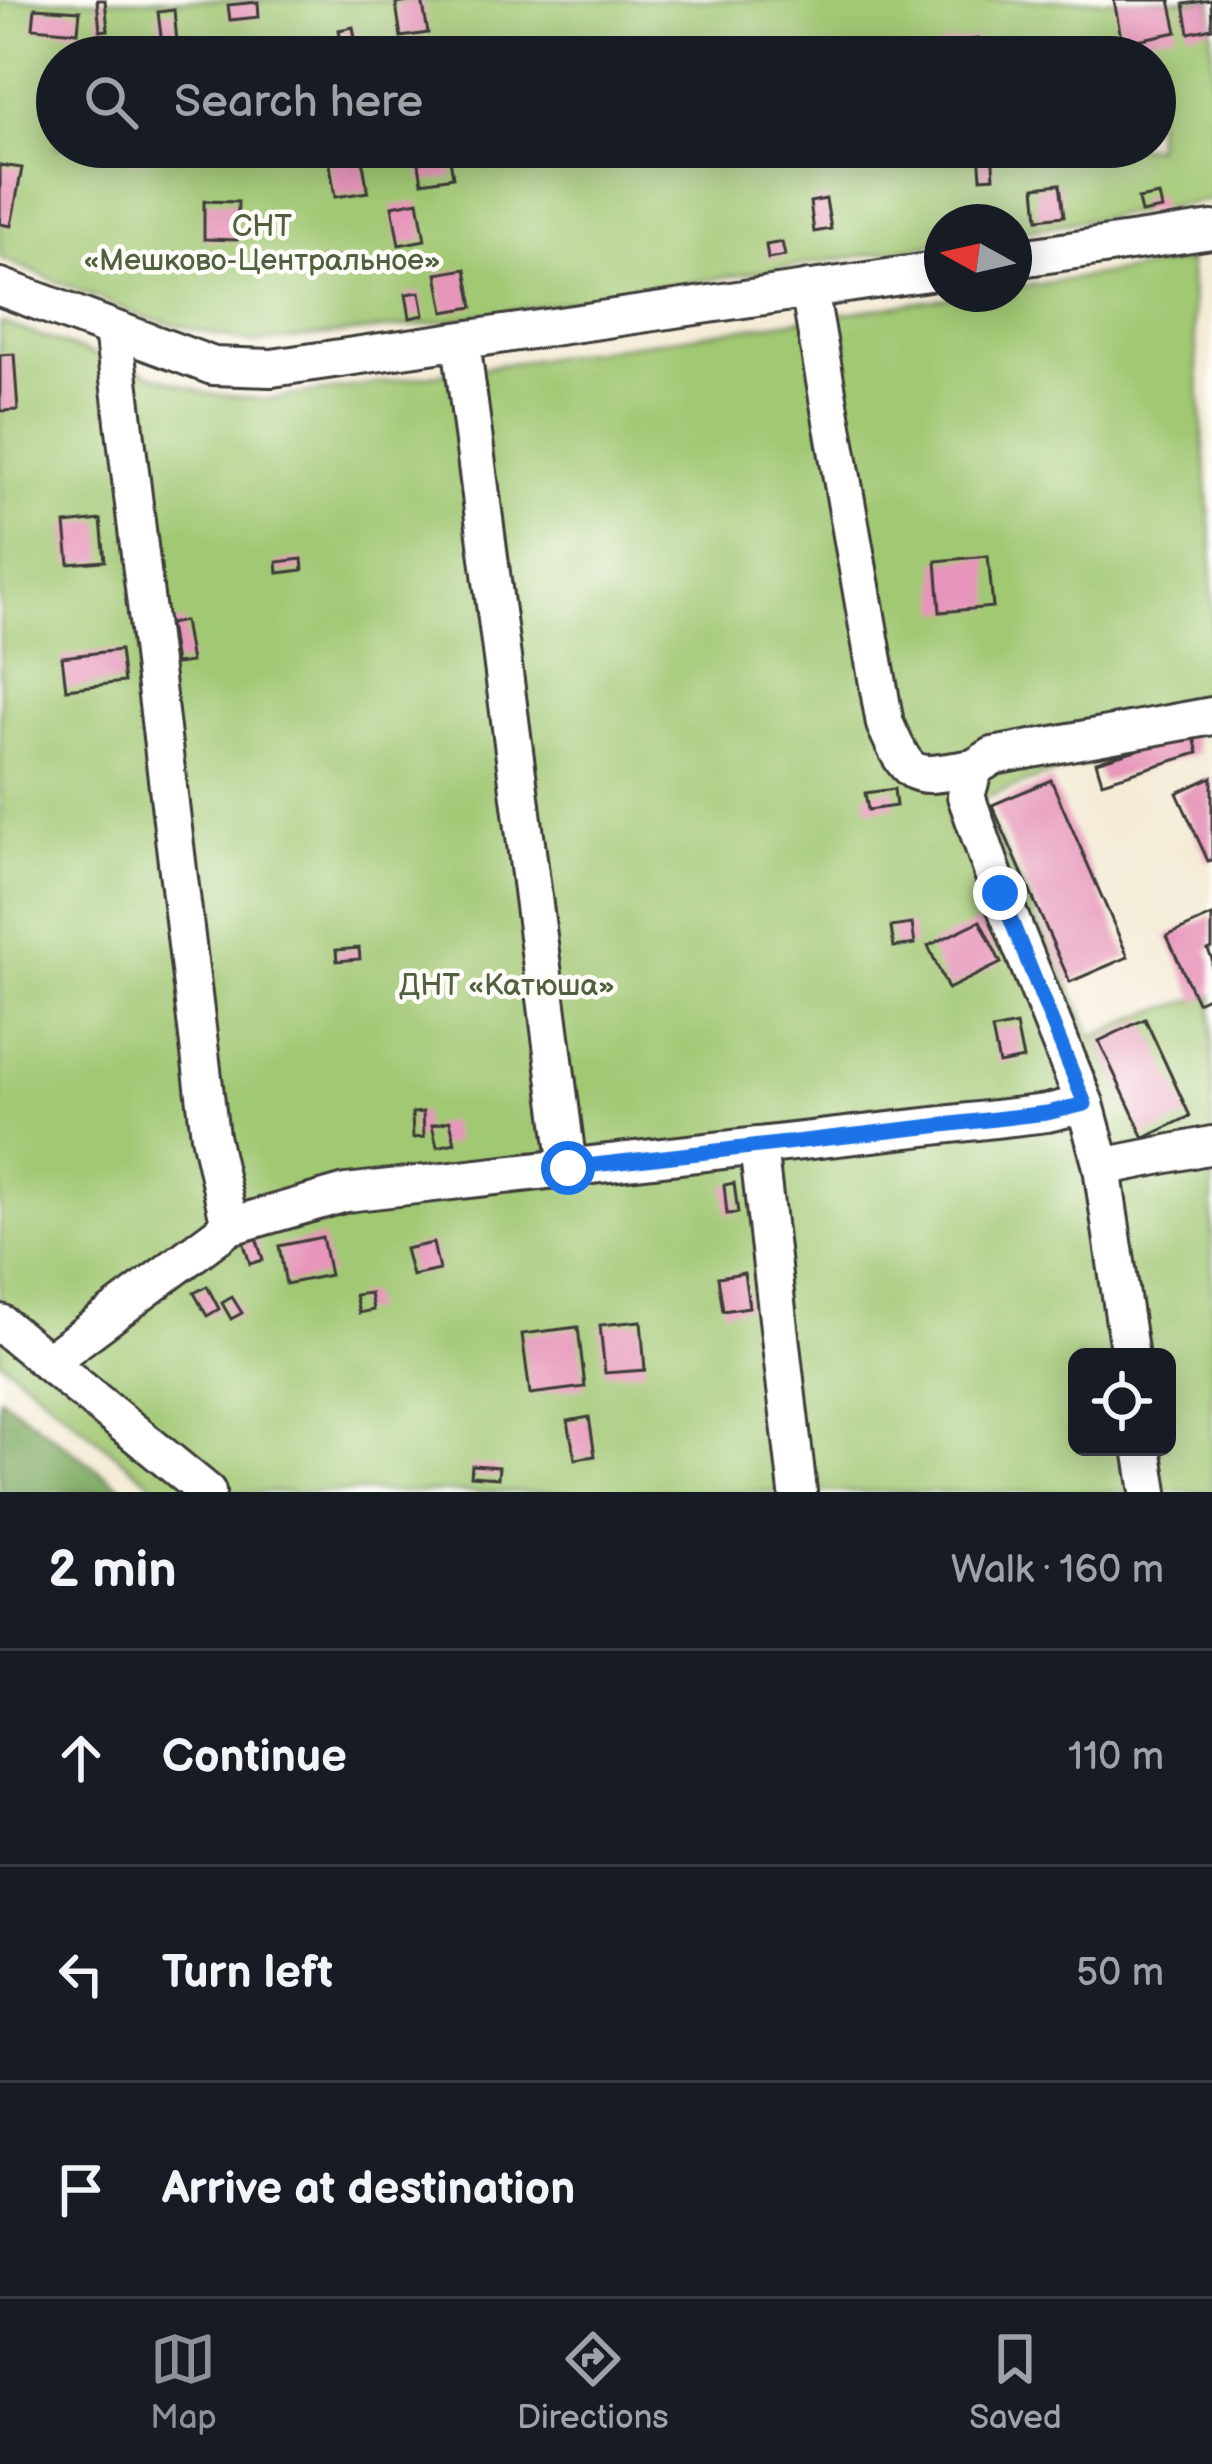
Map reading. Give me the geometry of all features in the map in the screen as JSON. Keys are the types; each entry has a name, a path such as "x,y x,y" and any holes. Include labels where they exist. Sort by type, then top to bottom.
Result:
{"street":[{"path":"1032,256 1212,230"},
{"path":"0,287 213,366 247,369 924,273"},
{"path":"809,290 885,724 902,765 921,776 974,768 993,756 1212,716"},
{"path":"112,330 210,1136 230,1226"},
{"path":"461,340 568,1168"},
{"path":"974,768 966,796 1085,1104 1102,1168 1129,1348"},
{"path":"48,1362 230,1226 346,1193 1047,1113 1085,1104"},
{"path":"1102,1168 1212,1145"},
{"path":"758,1146 798,1492"},
{"path":"0,1323 208,1492"},
{"path":"1143,1456 1149,1492"}],"green space":[{"name":"СНТ «Мешково-Центральное»","path":"0,0 1212,0 1212,200 1032,229 1032,204 924,204 924,246 421,325 251,343 143,317 0,258"},
{"name":"ДНТ «Катюша»","path":"1189,261 1212,549 1212,696 1193,733 1044,776 980,800 1093,1037 1145,1014 1212,995 1212,1492 162,1492 0,1360 0,322 205,393 265,400 924,301 924,312 1032,312 1032,285"},
{"path":"0,1397 128,1492 0,1492"}],"building":[{"path":"97,0 105,0 108,30 100,31"},
{"path":"422,0 428,33 401,36 396,4"},
{"path":"1114,0 1170,0 1177,32 1121,36"},
{"path":"1211,0 1212,28 1189,33 1184,4"},
{"path":"258,2 259,17 230,20 228,5"},
{"path":"35,8 80,11 78,32 33,28"},
{"path":"174,10 176,36 161,36 158,12"},
{"path":"353,27 355,36 340,36 339,30"},
{"path":"0,165 22,168 11,226 0,224"},
{"path":"330,168 364,168 368,192 335,197"},
{"path":"420,168 452,168 453,177 422,182"},
{"path":"980,168 993,168 994,177 981,178"},
{"path":"1060,184 1064,216 1038,219 1035,187"},
{"path":"1159,195 1162,209 1141,213 1138,199"},
{"path":"826,199 831,229 814,232 810,202"},
{"path":"204,201 238,202 237,240 204,239"},
{"path":"418,201 425,240 399,245 392,206"},
{"path":"782,242 785,256 768,259 766,245"},
{"path":"466,269 473,307 444,312 437,274"},
{"path":"420,292 424,315 410,318 406,294"},
{"path":"14,354 18,410 0,411 0,355"},
{"path":"101,520 105,561 69,564 65,524"},
{"path":"988,556 993,607 940,612 936,561"},
{"path":"302,559 303,570 278,573 277,562"},
{"path":"184,621 191,662 175,664 169,624"},
{"path":"120,650 124,682 66,689 62,657"},
{"path":"1193,733 1198,753 1102,782 1096,762"},
{"path":"1212,777 1212,860 1208,861 1177,793"},
{"path":"1051,780 1128,957 1070,982 992,805"},
{"path":"894,789 896,806 868,810 865,793"},
{"path":"1212,916 1212,948 1208,950 1212,995 1197,1002 1167,936"},
{"path":"980,921 1001,963 948,989 928,946"},
{"path":"912,924 915,944 894,947 891,927"},
{"path":"359,948 360,959 337,961 336,950"},
{"path":"1145,1019 1190,1116 1144,1138 1099,1041"},
{"path":"1016,1025 1023,1059 999,1064 992,1030"},
{"path":"423,1112 424,1137 413,1138 412,1113"},
{"path":"450,1121 455,1143 437,1147 432,1125"},
{"path":"734,1183 738,1213 727,1214 724,1185"},
{"path":"255,1234 263,1260 250,1264 242,1238"},
{"path":"322,1237 330,1275 286,1284 279,1246"},
{"path":"433,1243 439,1270 412,1276 405,1249"},
{"path":"744,1273 749,1307 723,1311 718,1277"},
{"path":"207,1286 219,1309 207,1316 194,1293"},
{"path":"370,1293 373,1310 359,1313 355,1295"},
{"path":"232,1297 242,1313 231,1319 222,1303"},
{"path":"641,1321 645,1370 605,1373 600,1325"},
{"path":"578,1327 585,1387 530,1394 522,1334"},
{"path":"589,1417 595,1456 575,1459 568,1421"},
{"path":"472,1465 499,1467 498,1478 471,1476"}],"route":[{"path":"568,1168 1047,1113 1085,1104 1000,893"}]}
